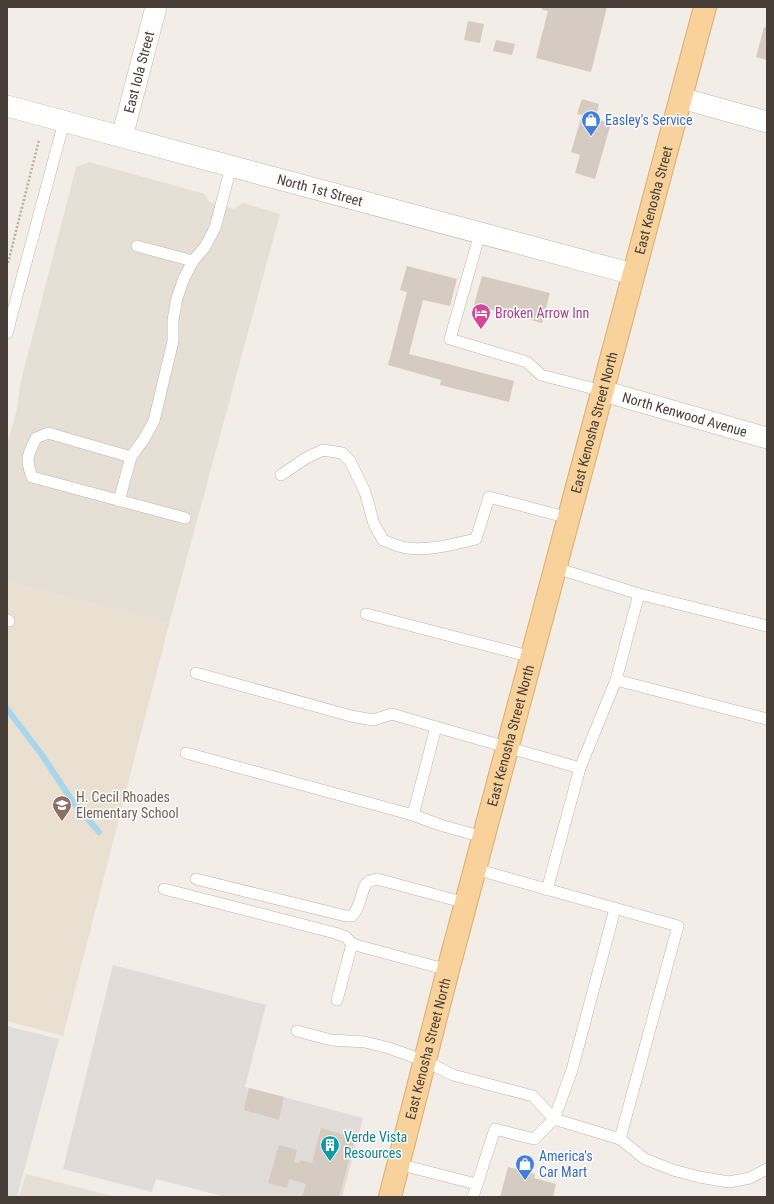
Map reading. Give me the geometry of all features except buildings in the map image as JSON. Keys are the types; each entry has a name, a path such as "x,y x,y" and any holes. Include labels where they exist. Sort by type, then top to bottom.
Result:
{"main road":[{"path":"681,98 705,7"},
{"name":"East Kenosha Street","path":"633,274 681,98"},
{"name":"East Kenosha Street North","path":"390,1197 483,837 556,568 633,274"}],"street":[{"name":"East Iola Street","path":"122,137 156,7"},
{"path":"681,98 767,122"},
{"name":"North 1st Street","path":"7,106 633,274"},
{"name":"North Kenwood Avenue","path":"603,391 767,438"}],"lane":[{"path":"7,333 64,122"},
{"path":"119,501 132,457 144,440 154,421 173,341 173,320 177,298 184,278 193,261 206,247 215,228 231,167"},
{"path":"480,233 450,339 527,362 541,375 603,391"},
{"path":"137,246 193,261"},
{"path":"132,457 48,433 36,438 28,457 28,466 32,477 185,518"},
{"path":"281,475 306,458 323,450 342,453 350,461 365,492 374,524 383,540 406,548 422,549 451,545 476,539 489,497 569,518"},
{"path":"556,568 639,594 767,626"},
{"path":"547,890 580,768 616,680 639,594"},
{"path":"366,614 532,657"},
{"path":"196,673 352,716 373,720 392,714 580,768"},
{"path":"616,680 767,719"},
{"path":"413,815 436,727"},
{"path":"186,753 413,815 440,825 483,837"},
{"path":"475,869 678,926 620,1138"},
{"path":"196,879 346,916 352,916 358,911 365,886 369,881 377,879 466,903"},
{"path":"164,889 335,933 346,937 352,944 448,970"},
{"path":"473,1197 495,1129 534,1139 554,1119 572,1070 615,909"},
{"path":"337,1000 352,944"},
{"path":"297,1031 331,1040 365,1042 389,1048 425,1061 453,1075 534,1096 554,1119 620,1138 645,1159 699,1178 729,1182 750,1178 767,1169"},
{"path":"398,1164 476,1184"}],"path":[{"path":"7,266 39,140"}],"shaded area":[{"path":"89,162 205,194 209,202 234,209 243,203 280,214 169,624 7,582 7,445 17,409 20,385 76,167"},
{"name":"H. Cecil Rhoades Elementary School","path":"7,582 169,624 63,1036 7,1021"},
{"path":"113,965 266,1005 245,1087 363,1118 342,1197 226,1197 156,1179 152,1192 63,1169"},
{"path":"7,1026 59,1039 17,1197 7,1197"},
{"path":"26,1174 116,1197 19,1197"}],"waterway":[{"path":"7,709 42,755 73,802 99,832"}],"place":[{"name":"Easley's Service","path":"591,137"},
{"name":"Broken Arrow Inn","path":"481,330"},
{"name":"H. Cecil Rhoades Elementary School","path":"62,822"},
{"name":"Verde Vista Resources","path":"330,1162"},
{"name":"America's Car Mart","path":"525,1181"}]}
